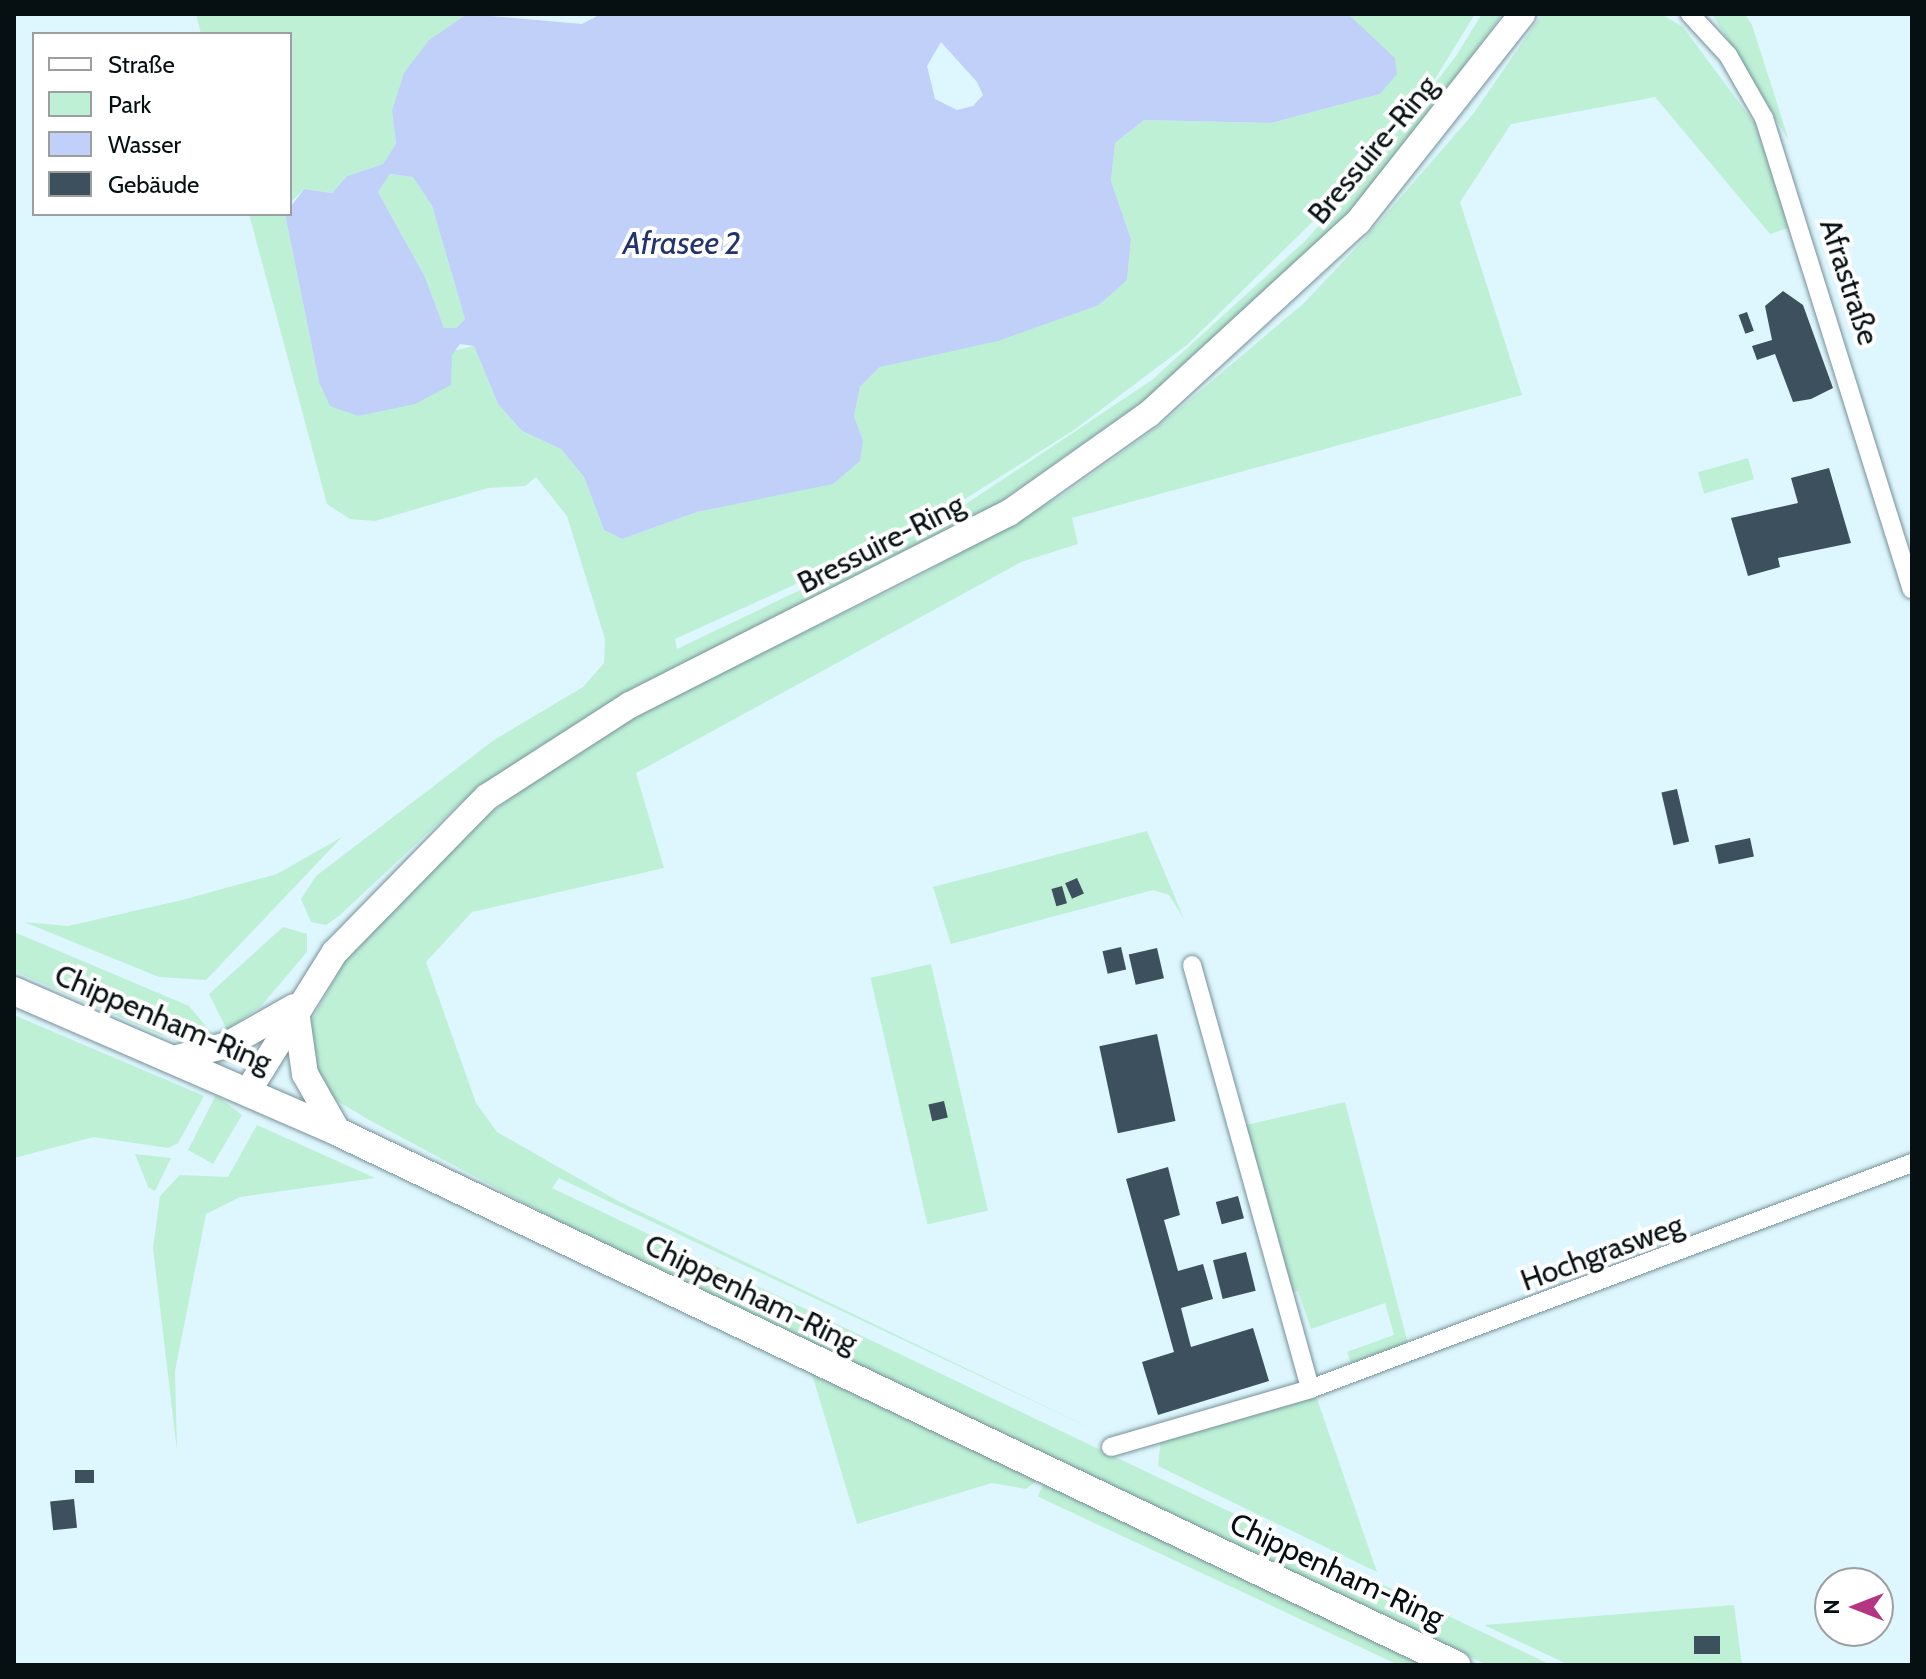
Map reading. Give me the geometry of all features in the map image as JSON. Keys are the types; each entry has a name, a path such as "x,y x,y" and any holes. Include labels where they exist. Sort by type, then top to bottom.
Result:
{"main road":[{"name":"Bressuire-Ring","path":"248,1091 335,952 431,849 550,753 1009,513 1149,414 1358,222 1522,14"},
{"name":"Chippenham-Ring","path":"14,991 338,1132 1456,1665"},
{"path":"173,1059 227,1045 298,1007 305,1074 338,1132"}],"street":[{"name":"Afrastraße","path":"1690,14 1728,55 1764,118 1912,589"},
{"path":"1192,965 1310,1389"},
{"name":"Hochgrasweg","path":"1111,1447 1310,1389 1912,1163"}],"green space":[{"path":"196,14 469,14 392,111 396,145 383,164 347,176 332,193 304,189 292,201 292,32 200,32"},
{"path":"1348,14 1475,14 1430,87 1351,184 1188,344 1074,430 919,528 675,639 677,649 930,528 1152,380 1304,242 1362,178 1456,56 1482,14 1502,14 1400,156 1325,241 1171,381 984,513 541,745 461,802 339,916 326,925 311,922 301,899 316,876 494,740 583,687 604,663 605,639 567,516 536,477 525,486 488,488 375,521 350,519 327,504 250,216 285,216 319,382 474,346 498,404 522,431 561,449 584,477 604,530 622,539 697,512 833,483 863,440 854,416 860,387 880,367 1099,305 1127,279 1131,239 1111,181 1115,143 1144,120 1271,123 1380,94"},
{"path":"1542,14 1661,14 1683,27 1755,124 1791,227 1770,234 1655,97 1511,124 1460,202 1522,395 1072,518 1078,544 1021,562 636,773 664,868 472,912 426,962 476,1103 497,1132 618,1201 1105,1435 559,1178 552,1188 1551,1665 1487,1665 594,1240 367,1119 331,1097 309,1058 309,1025 359,937 440,852 519,792 624,720 912,580 1063,495 1160,425 1304,303 1368,235 1473,114"},
{"path":"1712,14 1745,14 1752,25 1789,141"},
{"path":"390,174 413,177 432,206 465,319 456,328 444,328 425,277 378,192"},
{"path":"1748,458 1754,479 1704,493 1698,472"},
{"path":"1147,831 1184,919 1169,895 1153,890 951,944 933,887"},
{"path":"342,837 206,980 159,977 24,922 68,926 178,901 277,874"},
{"path":"283,927 307,934 307,952 261,1006 227,1030 209,994"},
{"path":"14,932 189,1006 215,1037 161,1035 14,971"},
{"path":"931,964 988,1211 928,1224 871,978"},
{"path":"14,1015 204,1096 178,1143 168,1148 94,1137 14,1158"},
{"path":"216,1095 242,1115 213,1164 188,1150"},
{"path":"1345,1102 1408,1344 1351,1364 1347,1352 1394,1335 1385,1303 1311,1329 1298,1291 1284,1296 1242,1126"},
{"path":"257,1125 375,1178 240,1197 206,1214 175,1371 177,1451 153,1248 160,1196 180,1175 228,1177"},
{"path":"135,1154 171,1158 155,1191 148,1187"},
{"path":"812,1374 1039,1479 1026,1489 992,1483 857,1524"},
{"path":"1316,1396 1377,1572 1158,1466 1161,1438"},
{"path":"1044,1483 1430,1663 1399,1665 1038,1497"},
{"path":"1734,1605 1742,1665 1569,1665 1484,1625"}],"water":[{"name":"Afrasee 2","path":"467,14 582,24 601,14 1348,14 1395,58 1397,74 1380,94 1271,123 1144,120 1115,143 1111,181 1131,239 1127,280 1099,305 998,341 880,367 860,387 854,416 863,440 860,461 833,484 697,512 622,539 604,530 584,477 561,449 522,431 498,404 474,346 460,344 452,355 451,385 415,404 358,416 330,406 319,382 285,216 292,216 292,205 304,189 332,193 347,176 383,164 396,144 392,111 404,73 429,40","holes":["941,42 977,82 983,95 973,106 957,110 935,99 927,66","390,174 413,177 432,206 465,319 456,328 444,328 425,277 378,192"]}],"building":[{"path":"1783,291 1803,305 1833,388 1811,399 1793,402 1775,354 1757,360 1752,346 1772,340 1765,306"},
{"path":"1747,312 1754,331 1745,334 1739,315"},
{"path":"1829,468 1851,543 1778,558 1780,567 1748,576 1731,518 1798,503 1791,478"},
{"path":"1677,789 1689,842 1674,845 1661,793"},
{"path":"1750,838 1754,857 1719,864 1715,845"},
{"path":"1077,878 1084,894 1072,899 1065,883"},
{"path":"1062,886 1067,903 1056,906 1051,889"},
{"path":"1121,947 1126,969 1108,974 1102,951"},
{"path":"1157,948 1164,978 1136,985 1129,955"},
{"path":"1157,1034 1176,1121 1118,1133 1099,1046"},
{"path":"944,1101 948,1118 932,1121 928,1105"},
{"path":"1168,1167 1180,1215 1164,1220 1178,1271 1203,1264 1213,1299 1181,1308 1191,1347 1253,1328 1269,1381 1158,1415 1142,1362 1174,1352 1126,1179"},
{"path":"1238,1196 1244,1218 1222,1224 1216,1202"},
{"path":"1246,1252 1256,1291 1223,1299 1213,1260"},
{"path":"75,1470 94,1470 94,1483 75,1483"},
{"path":"74,1499 77,1528 53,1530 50,1502"},
{"path":"1694,1636 1720,1636 1720,1654 1694,1654"}]}
